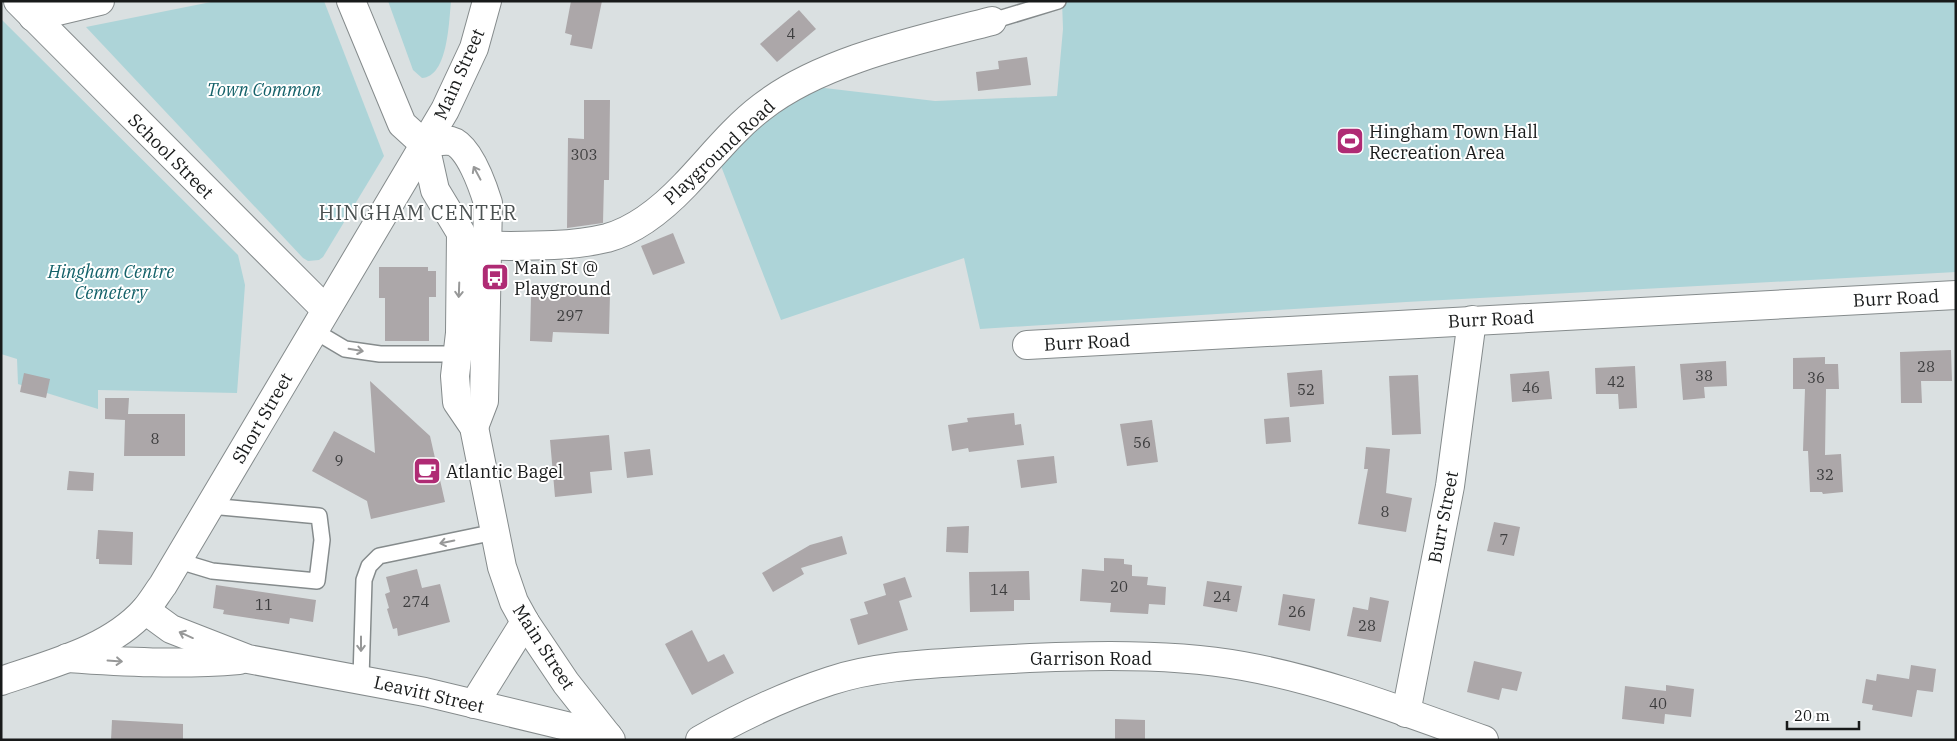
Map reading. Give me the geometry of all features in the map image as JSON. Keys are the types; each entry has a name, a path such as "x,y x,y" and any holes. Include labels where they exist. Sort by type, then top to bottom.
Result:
{"street":[{"path":"25,9 100,1"},
{"path":"351,1 402,124 425,145"},
{"name":"Main Street","path":"474,427 484,401 485,355 475,246 461,233 456,220 435,190 425,145 461,79 474,48 487,1"},
{"name":"School Street","path":"25,9 319,319"},
{"name":"Playground Road","path":"475,246 565,244 607,238 628,229 650,216 684,187 719,148 762,107 792,88 826,71 876,52 992,21"},
{"name":"Main Street","path":"425,145 443,141 461,146 480,178 488,203 475,246 455,376 456,402 474,427 502,567 514,602 525,622 566,683 610,738"},
{"name":"Short Street","path":"67,658 100,644 122,630 144,610 178,561 319,319 425,145"},
{"name":"Burr Road","path":"1027,345 1956,295"},
{"name":"Burr Street","path":"1406,713 1450,486 1472,320"},
{"path":"458,354 485,355"},
{"name":"Leavitt Street","path":"144,610 171,629 248,659 361,678 610,738"},
{"path":"474,704 525,622"},
{"name":"Garrison Road","path":"700,740 752,711 830,680 860,673 930,664 1042,657 1140,657 1212,661 1332,686 1484,740"},
{"name":"Leavitt Street","path":"1,681 67,658 175,663 248,659"}],"lane":[{"name":"Playground Road","path":"992,21 1058,1"},
{"path":"319,319 345,349 380,354 458,354"},
{"path":"178,561 212,571 317,581 322,540 319,516 210,506"},
{"path":"361,678 364,580 369,566 379,556 495,532"}],"green space":[{"name":"Town Common","path":"216,1 324,1 384,156 323,257 319,260 308,261 303,258 86,27"},
{"path":"388,1 451,1 445,47 437,68 431,75 422,78 413,70"},
{"name":"Hingham Town Hall Recreation Area","path":"1062,1 1956,1 1956,272 1406,302 980,329 964,258 781,320 721,166 769,117 816,87 935,101 1057,96 1063,29"},
{"name":"Hingham Centre Cemetery","path":"1,19 238,255 245,285 237,393 98,390 98,409 18,384 17,359 1,354"}],"building":[{"path":"571,1 602,1 592,49 570,45 572,35 565,33"},
{"path":"799,10 816,29 777,62 760,44"},
{"path":"1027,57 1031,85 978,91 976,72 999,69 998,61"},
{"path":"584,100 610,100 609,180 604,180 603,223 567,228 568,138 584,139"},
{"path":"673,233 685,263 653,275 641,246"},
{"path":"379,267 428,267 428,271 436,271 436,297 429,297 429,341 385,341 385,298 379,298"},
{"path":"565,293 610,294 609,334 553,332 552,342 530,341 531,297 565,297"},
{"path":"1951,350 1952,381 1921,381 1922,403 1901,403 1900,352"},
{"path":"1825,357 1825,364 1838,364 1839,389 1826,389 1825,455 1841,454 1843,492 1823,494 1822,492 1810,492 1808,451 1803,451 1805,389 1793,389 1793,358"},
{"path":"1726,361 1727,386 1704,387 1705,398 1683,400 1680,364"},
{"path":"1635,366 1637,408 1619,409 1618,394 1596,394 1595,368"},
{"path":"1322,370 1324,404 1290,407 1287,373"},
{"path":"1549,371 1552,399 1512,402 1510,374"},
{"path":"24,373 50,379 46,398 20,392"},
{"path":"1418,375 1421,434 1392,435 1389,376"},
{"path":"370,381 430,436 445,502 371,519 367,501 312,471 334,431 375,453"},
{"path":"105,398 129,398 128,414 185,414 185,456 124,456 125,420 105,419"},
{"path":"1014,413 1015,425 1021,424 1024,445 969,452 968,448 952,451 948,425 968,422 967,418"},
{"path":"1289,417 1291,442 1266,444 1264,419"},
{"path":"1152,420 1158,462 1127,466 1120,424"},
{"path":"609,435 612,470 590,472 592,493 555,497 550,440"},
{"path":"1366,447 1390,449 1386,493 1412,498 1406,532 1358,524 1368,469 1364,469"},
{"path":"650,449 653,475 627,478 624,452"},
{"path":"1054,456 1057,483 1021,488 1017,460"},
{"path":"69,471 94,473 93,491 67,490"},
{"path":"1494,522 1520,527 1514,556 1487,551"},
{"path":"969,526 968,553 946,552 947,527"},
{"path":"98,530 133,532 132,565 99,564 99,559 96,559"},
{"path":"842,536 847,554 801,568 804,574 773,592 762,573 810,545"},
{"path":"1104,558 1124,559 1124,564 1132,565 1132,576 1148,577 1147,585 1166,587 1165,605 1149,604 1148,614 1110,612 1111,603 1080,601 1082,569 1104,571"},
{"path":"417,569 422,588 440,584 450,622 398,636 397,628 393,629 387,609 389,608 385,594 390,592 386,577"},
{"path":"1029,571 1030,600 1014,600 1014,611 970,612 969,572"},
{"path":"905,577 912,597 899,601 908,630 858,645 850,619 868,614 864,602 886,595 883,584"},
{"path":"1207,581 1242,586 1237,612 1203,606"},
{"path":"216,585 316,600 313,622 290,618 289,624 223,614 224,610 213,608"},
{"path":"1283,594 1315,599 1310,631 1278,625"},
{"path":"1370,597 1389,601 1381,642 1347,636 1353,607 1368,610"},
{"path":"692,630 708,662 724,654 734,673 692,695 665,644"},
{"path":"1474,661 1522,672 1517,691 1502,688 1499,700 1467,692"},
{"path":"1911,665 1936,669 1933,692 1917,690 1912,717 1872,710 1873,705 1862,703 1866,679 1876,681 1877,674 1909,679"},
{"path":"1666,685 1694,689 1691,717 1665,714 1664,724 1622,719 1625,686 1666,691"},
{"path":"1115,719 1145,720 1145,740 1115,740"},
{"path":"112,720 183,724 183,740 111,740"}],"place":[{"name":"Hingham Town Hall Recreation Area","path":"1350,141"},
{"name":"Main St @ Playground","path":"495,277"},
{"name":"Atlantic Bagel","path":"427,471"}],"district":[{"name":"HINGHAM CENTER","path":"418,212"}]}
